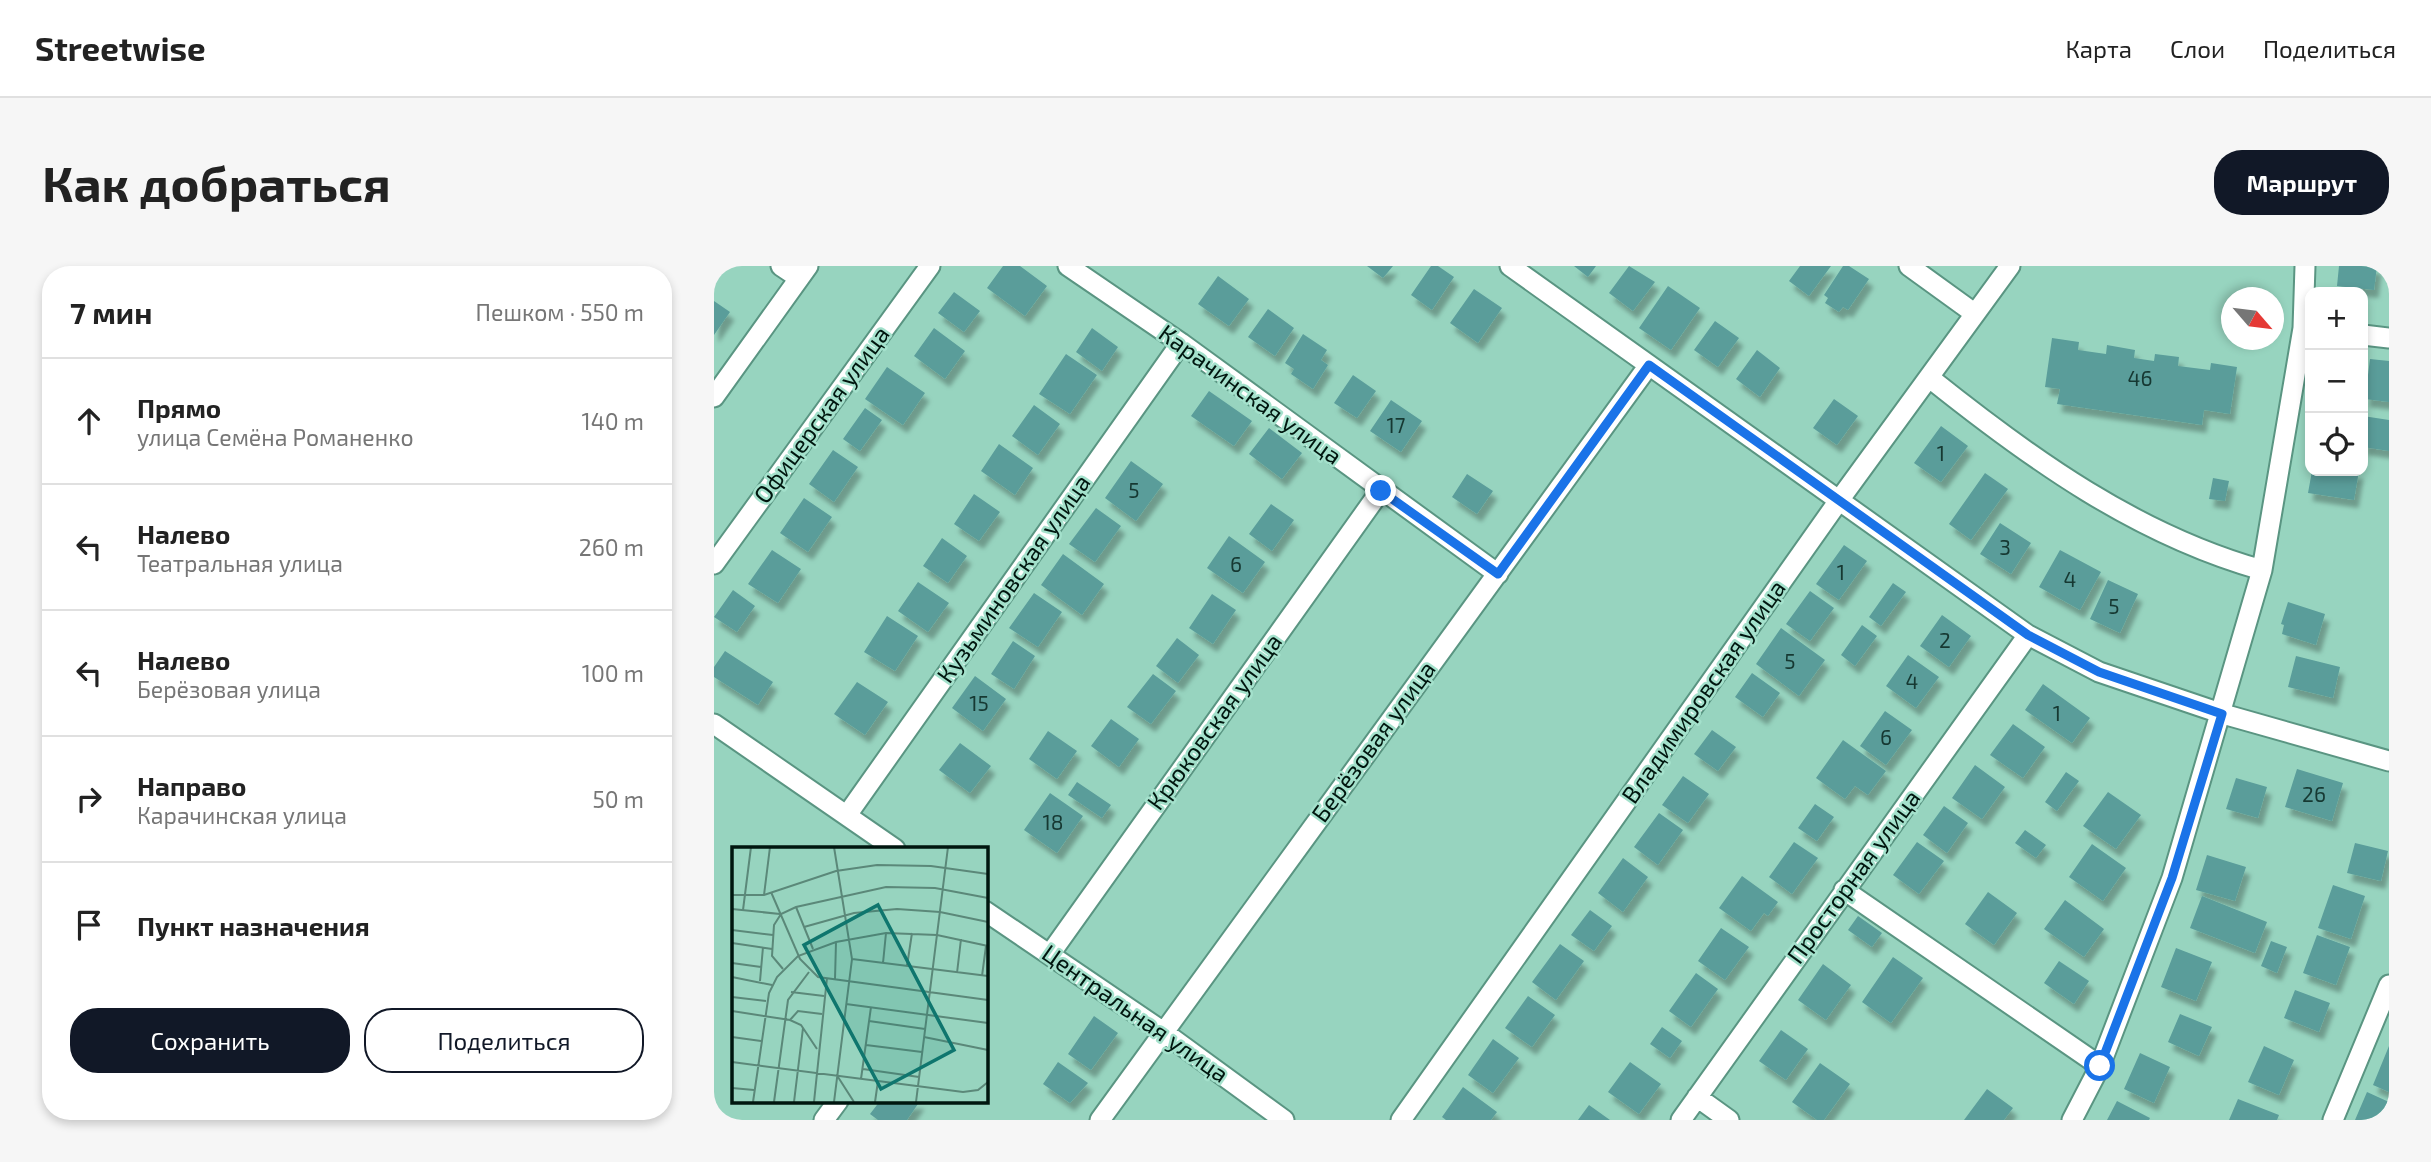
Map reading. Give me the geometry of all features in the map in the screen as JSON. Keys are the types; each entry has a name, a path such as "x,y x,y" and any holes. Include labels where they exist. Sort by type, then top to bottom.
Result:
{"street":[{"path":"714,397 803,272 782,266"},
{"name":"Офицерская улица","path":"714,564 930,266"},
{"name":"Карачинская улица","path":"1068,266 1181,343 1498,574"},
{"path":"1510,266 2028,635 2099,672 2222,714 2389,761"},
{"path":"1909,266 1974,313"},
{"name":"Владимировская улица","path":"1401,1120 1840,499 1931,379 1974,313 2010,266"},
{"path":"2305,266 2305,287"},
{"path":"2072,1120 2100,1066 2172,878 2222,714 2262,570 2305,334"},
{"path":"2368,336 2389,338"},
{"name":"Кузьминовская улица","path":"847,816 1181,343"},
{"name":"Берёзовая улица","path":"1100,1120 1162,1031 1649,365"},
{"path":"1931,379 2005,438 2080,487 2173,538 2262,570"},
{"name":"Крюковская улица","path":"1050,954 1381,491"},
{"name":"Просторная улица","path":"1681,1120 2028,635"},
{"path":"714,724 892,847"},
{"path":"1844,890 2100,1066"},
{"name":"Центральная улица","path":"987,912 1162,1031 1284,1120"},
{"path":"2333,1120 2389,985"},
{"path":"1697,1097 1729,1120"},
{"path":"824,1120 837,1102"}],"building":[{"path":"1003,266 1020,266 1047,286 1025,316 987,288"},
{"path":"1367,266 1393,266 1383,278"},
{"path":"1431,266 1438,266 1454,277 1432,310 1411,295"},
{"path":"1574,266 1596,266 1588,277"},
{"path":"1629,266 1655,282 1633,311 1609,293"},
{"path":"1800,266 1831,266 1809,296 1789,281"},
{"path":"1843,266 1849,266 1869,279 1848,310 1843,307 1839,312 1825,303 1828,298 1824,295"},
{"path":"2339,266 2377,266 2374,290 2368,289 2368,287 2337,286"},
{"path":"1218,276 1249,299 1229,326 1198,304"},
{"path":"1668,286 1700,308 1671,350 1639,328"},
{"path":"1474,289 1502,308 1478,343 1450,323"},
{"path":"954,292 980,311 964,332 938,313"},
{"path":"714,301 730,312 714,335"},
{"path":"1268,309 1294,328 1275,356 1248,337"},
{"path":"1715,321 1739,338 1718,367 1694,350"},
{"path":"934,328 965,351 945,379 914,356"},
{"path":"1092,328 1118,347 1102,371 1076,352"},
{"path":"1303,334 1327,350 1321,360 1328,365 1313,389 1291,374 1294,369 1285,363"},
{"path":"2052,338 2079,342 2078,350 2106,354 2107,345 2135,350 2134,358 2154,361 2155,354 2179,357 2178,366 2210,370 2211,363 2237,367 2230,414 2204,410 2202,425 2057,404 2060,389 2045,387"},
{"path":"1757,350 1780,368 1760,397 1736,379"},
{"path":"1066,354 1097,375 1070,414 1039,394"},
{"path":"2370,359 2389,361 2389,402 2368,399"},
{"path":"887,367 925,393 903,425 865,399"},
{"path":"1353,375 1376,391 1357,418 1334,403"},
{"path":"1209,391 1252,421 1234,446 1191,416"},
{"path":"1834,399 1858,416 1837,445 1813,428"},
{"path":"1391,400 1422,421 1401,452 1370,431"},
{"path":"1034,405 1060,424 1038,455 1012,436"},
{"path":"865,408 882,420 860,451 843,439"},
{"path":"2368,417 2389,420 2389,451 2368,448"},
{"path":"1941,426 1968,446 1941,482 1914,463"},
{"path":"1269,428 1302,453 1282,479 1249,454"},
{"path":"999,444 1033,468 1015,495 981,471"},
{"path":"833,450 858,467 834,502 809,484"},
{"path":"1131,461 1163,484 1136,521 1105,498"},
{"path":"1985,473 2008,489 1971,540 1949,524"},
{"path":"1467,474 1493,491 1477,514 1452,497"},
{"path":"2311,476 2358,476 2354,500 2308,493"},
{"path":"2213,478 2229,481 2225,501 2209,499"},
{"path":"974,494 1000,512 979,541 954,524"},
{"path":"804,498 832,517 808,552 780,533"},
{"path":"1271,504 1294,520 1272,551 1249,534"},
{"path":"1096,508 1121,526 1095,562 1069,544"},
{"path":"2000,523 2031,543 2011,574 1980,554"},
{"path":"1229,536 1265,562 1243,593 1207,568"},
{"path":"942,538 967,556 948,583 923,566"},
{"path":"1844,545 1867,561 1839,600 1816,584"},
{"path":"772,550 801,569 778,603 748,584"},
{"path":"2060,550 2101,572 2080,610 2039,587"},
{"path":"1063,554 1104,584 1082,615 1041,585"},
{"path":"2108,580 2138,594 2120,633 2090,619"},
{"path":"918,582 949,603 928,632 898,611"},
{"path":"1893,583 1906,592 1881,626 1869,617"},
{"path":"733,590 755,606 737,632 714,617"},
{"path":"1810,591 1834,608 1810,641 1786,624"},
{"path":"1034,593 1062,612 1038,647 1009,628"},
{"path":"1212,594 1236,610 1213,644 1189,628"},
{"path":"2288,602 2325,614 2316,645 2282,634 2284,625 2281,624"},
{"path":"1942,615 1971,636 1949,667 1920,646"},
{"path":"887,616 918,636 895,671 864,652"},
{"path":"1862,625 1877,636 1855,666 1841,655"},
{"path":"1781,628 1825,660 1799,696 1756,664"},
{"path":"1177,638 1199,655 1178,683 1156,666"},
{"path":"1013,641 1035,656 1014,689 991,674"},
{"path":"725,651 773,682 758,705 714,677 714,667"},
{"path":"1908,655 1939,677 1916,708 1886,686"},
{"path":"2296,656 2340,667 2333,698 2288,687"},
{"path":"1752,673 1780,693 1763,717 1735,697"},
{"path":"1153,674 1176,691 1151,724 1127,707"},
{"path":"975,676 1006,699 983,731 952,708"},
{"path":"857,682 888,702 865,735 834,714"},
{"path":"2043,684 2090,718 2072,743 2025,710"},
{"path":"1885,711 1912,730 1886,765 1860,746"},
{"path":"1111,719 1139,739 1119,767 1091,746"},
{"path":"2013,724 2045,747 2023,778 1990,755"},
{"path":"1712,730 1736,747 1718,771 1694,754"},
{"path":"1048,731 1077,751 1057,779 1029,759"},
{"path":"1843,740 1886,771 1868,795 1855,786 1845,799 1816,778"},
{"path":"960,743 991,766 970,793 939,770"},
{"path":"1975,765 2005,787 1982,819 1952,798"},
{"path":"2297,769 2343,783 2332,821 2285,807"},
{"path":"2066,772 2079,781 2057,811 2045,802"},
{"path":"1683,776 1709,794 1688,823 1662,805"},
{"path":"2236,778 2267,787 2258,818 2226,809"},
{"path":"1077,782 1111,805 1102,818 1068,795"},
{"path":"2108,792 2141,815 2116,849 2083,826"},
{"path":"1050,793 1083,816 1057,853 1024,830"},
{"path":"1815,804 1834,817 1817,841 1798,828"},
{"path":"1944,806 1968,823 1947,853 1923,835"},
{"path":"1659,813 1683,830 1658,865 1634,847"},
{"path":"2025,830 2046,845 2036,858 2015,843"},
{"path":"1794,842 1818,858 1792,894 1769,877"},
{"path":"1917,842 1944,861 1919,894 1893,875"},
{"path":"2355,843 2388,851 2381,881 2347,873"},
{"path":"2092,844 2126,868 2103,901 2069,877"},
{"path":"2207,855 2246,867 2235,901 2196,890"},
{"path":"1623,858 1648,877 1623,912 1598,893"},
{"path":"1742,876 1778,902 1768,916 1764,913 1751,931 1719,908"},
{"path":"2333,885 2365,896 2351,939 2318,928"},
{"path":"1988,892 2017,913 1994,945 1965,924"},
{"path":"2202,896 2267,922 2255,953 2190,928"},
{"path":"2065,900 2104,929 2084,957 2044,929"},
{"path":"1590,910 1612,926 1594,951 1571,935"},
{"path":"1858,916 1882,933 1872,947 1848,930"},
{"path":"1721,928 1749,947 1725,980 1698,961"},
{"path":"2317,935 2350,947 2336,985 2303,973"},
{"path":"2271,941 2287,947 2277,973 2261,966"},
{"path":"1560,944 1584,961 1556,1000 1532,982"},
{"path":"2176,948 2212,962 2196,1001 2161,987"},
{"path":"1893,957 1923,978 1891,1023 1862,1002"},
{"path":"2059,961 2089,981 2074,1004 2044,983"},
{"path":"1823,964 1851,985 1826,1020 1798,1000"},
{"path":"1696,973 1718,989 1691,1027 1669,1011"},
{"path":"2295,990 2330,1003 2319,1032 2284,1018"},
{"path":"1528,996 1555,1015 1532,1047 1505,1028"},
{"path":"2180,1014 2212,1027 2199,1056 2168,1042"},
{"path":"1094,1016 1118,1033 1091,1070 1068,1054"},
{"path":"1662,1027 1682,1041 1670,1058 1650,1044"},
{"path":"1781,1030 1808,1049 1786,1080 1759,1061"},
{"path":"1493,1039 1519,1058 1493,1093 1468,1075"},
{"path":"2264,1046 2294,1060 2279,1095 2248,1082"},
{"path":"2389,1046 2389,1092 2373,1085"},
{"path":"2140,1053 2170,1067 2154,1103 2124,1089"},
{"path":"1058,1062 1088,1083 1070,1103 1043,1084"},
{"path":"1630,1062 1661,1084 1639,1114 1608,1092"},
{"path":"1820,1063 1850,1084 1824,1120 1817,1120 1792,1102"},
{"path":"1463,1087 1497,1112 1491,1120 1446,1120 1442,1117"},
{"path":"1987,1089 2013,1108 2004,1120 1964,1120"},
{"path":"2367,1092 2389,1102 2389,1120 2355,1120"},
{"path":"2238,1099 2279,1115 2277,1120 2229,1120"},
{"path":"2117,1101 2150,1118 2149,1120 2107,1120"},
{"path":"879,1102 919,1102 907,1120 878,1120 870,1114"},
{"path":"1589,1105 1610,1120 1578,1120"}],"route":[{"path":"1381,491 1498,574 1649,365 2028,635 2099,672 2222,714 2172,878 2100,1066"}]}
